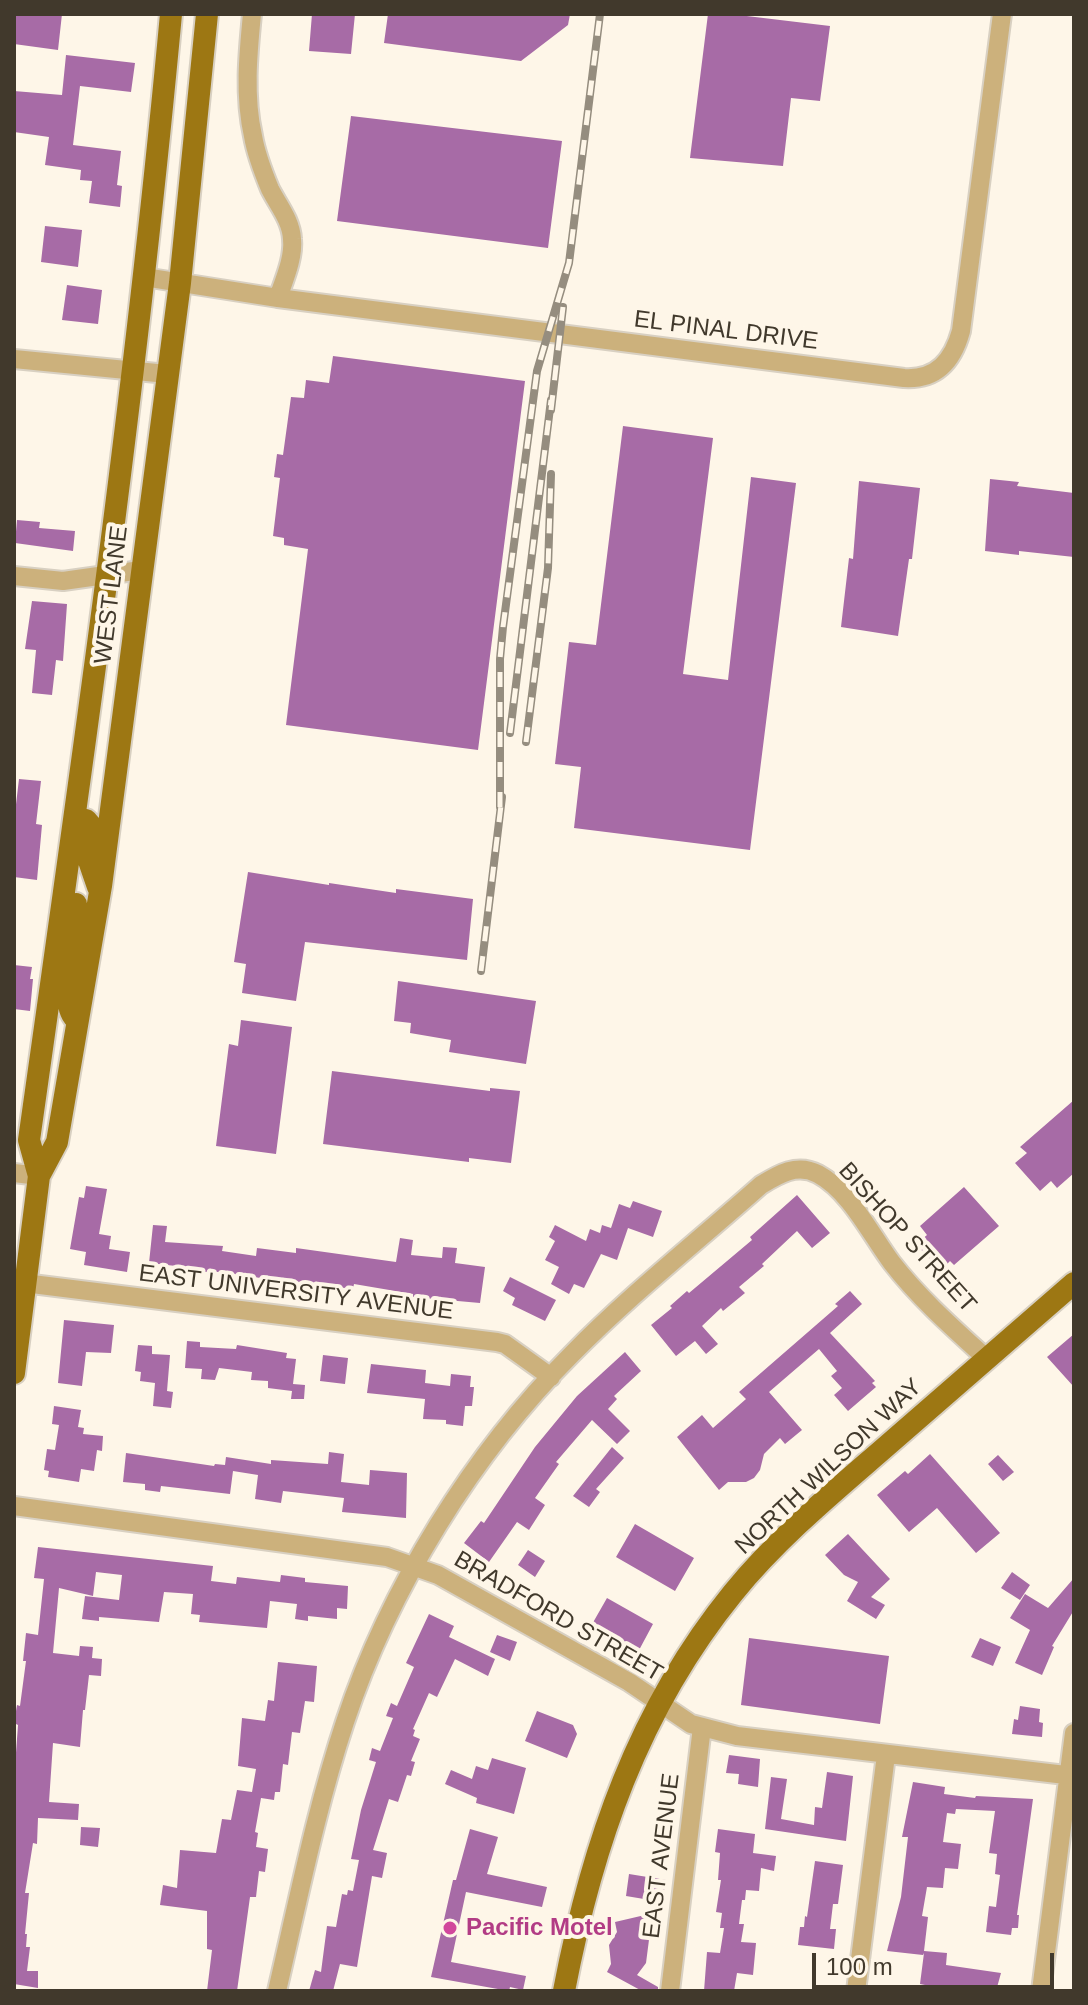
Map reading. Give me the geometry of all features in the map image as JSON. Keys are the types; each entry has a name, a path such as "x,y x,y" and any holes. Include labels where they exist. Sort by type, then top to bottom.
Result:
{"main road":[{"name":"WEST LANE","path":"39,1176 29,1140 108,576 155,186 171,14"},
{"name":"WEST LANE","path":"14,1373 39,1176 57,1142 100,891 180,283 207,14"},
{"path":"75,818 86,820 92,827 89,861 100,891"},
{"path":"68,864 76,905 66,998 70,1014 78,1020"},
{"name":"NORTH WILSON WAY","path":"564,1991 601,1841 620,1785 645,1729 681,1667 719,1613 785,1536 1074,1283"}],"street":[{"path":"252,14 248,62 253,137 293,240 278,298"},
{"name":"EL PINAL DRIVE","path":"144,277 278,298 904,378 931,375 945,365 956,349 961,331 1002,14"},
{"path":"14,359 167,374"},
{"path":"14,576 63,581 141,570"},
{"name":"BISHOP STREET","path":"551,1377 620,1308 761,1185 782,1171 810,1171 835,1187 930,1308 987,1359"},
{"path":"14,1173 39,1176"},
{"name":"EAST UNIVERSITY AVENUE","path":"24,1283 497,1342 505,1344 551,1377"},
{"path":"277,1991 326,1782 367,1664 415,1567 461,1492 507,1428 551,1377"},
{"name":"BRADFORD STREET","path":"14,1506 387,1557 438,1575 615,1674 691,1724 737,1736 1071,1776"},
{"name":"EAST AVENUE","path":"670,1991 702,1727"},
{"path":"1041,1991 1071,1776 1074,1733"},
{"path":"856,1991 886,1755"}],"building":[{"path":"15,14 62,14 58,50 14,44"},
{"path":"312,14 355,14 351,54 309,51"},
{"path":"388,14 570,14 568,25 521,61 384,43"},
{"path":"708,14 830,26 820,101 791,98 783,166 690,158"},
{"path":"66,55 135,63 131,92 80,86 73,145 121,151 117,185 122,186 120,207 89,203 92,181 80,180 81,170 45,165 49,137 14,132 14,91 62,95"},
{"path":"351,116 562,141 548,248 337,221"},
{"path":"45,226 82,230 78,267 41,262"},
{"path":"67,285 102,290 98,324 62,320"},
{"path":"333,356 525,381 478,750 286,725 308,549 284,545 284,538 273,536 280,478 274,477 277,454 283,455 291,397 304,398 306,380 329,383"},
{"path":"623,426 713,438 683,674 728,680 751,477 796,483 750,850 574,828 581,767 555,764 569,642 596,645"},
{"path":"990,479 1019,482 1017,486 1074,493 1074,557 985,551"},
{"path":"859,481 920,488 912,559 909,559 898,636 841,627 849,558 853,559"},
{"path":"17,520 40,522 39,528 75,531 73,551 15,543"},
{"path":"32,601 67,604 63,661 56,660 52,695 32,693 36,650 25,649"},
{"path":"19,779 41,781 36,824 42,825 37,880 14,877 14,821"},
{"path":"248,872 329,885 396,893 396,889 473,899 467,960 305,942 296,1001 242,993 246,964 234,962"},
{"path":"14,965 32,967 30,1011 14,1009"},
{"path":"398,981 536,1001 526,1064 449,1052 451,1040 410,1033 411,1023 394,1021"},
{"path":"241,1020 292,1027 276,1154 216,1146 229,1044 238,1046"},
{"path":"332,1071 490,1091 490,1088 520,1091 511,1163 469,1158 469,1162 323,1144"},
{"path":"1074,1100 1074,1173 1057,1188 1051,1181 1040,1191 1015,1163 1027,1153 1020,1147"},
{"path":"86,1186 107,1189 99,1234 111,1236 109,1249 130,1252 127,1272 84,1265 86,1252 70,1249 79,1197 84,1198"},
{"path":"964,1187 999,1226 954,1265 950,1261 940,1271 916,1244 927,1235 920,1226"},
{"path":"797,1195 830,1233 812,1248 797,1231 739,1287 745,1293 723,1311 721,1308 702,1326 718,1344 706,1354 695,1341 676,1356 651,1325 687,1291 689,1293 752,1240 750,1237"},
{"path":"633,1201 662,1211 653,1237 628,1228 617,1260 601,1254 584,1288 574,1284 569,1294 551,1284 559,1267 545,1260 555,1241 549,1237 555,1225 586,1241 590,1229 600,1233 602,1225 611,1228 619,1204 630,1208"},
{"path":"153,1225 167,1226 165,1242 223,1246 222,1251 256,1256 257,1248 296,1253 296,1248 396,1262 400,1238 413,1240 411,1255 442,1258 443,1247 457,1248 455,1263 485,1267 480,1303 413,1297 413,1294 354,1284 353,1289 313,1286 221,1272 194,1272 194,1268 149,1263"},
{"path":"510,1277 556,1300 545,1321 512,1305 515,1298 503,1291"},
{"path":"850,1291 862,1304 830,1333 875,1381 872,1383 876,1387 848,1411 834,1395 842,1388 831,1376 837,1371 819,1349 769,1392 802,1430 785,1444 780,1438 764,1454 760,1470 754,1478 746,1482 728,1482 719,1490 677,1437 702,1415 713,1428 746,1399 739,1392 838,1306 835,1304"},
{"path":"64,1320 114,1325 111,1353 86,1352 82,1386 58,1383"},
{"path":"1074,1334 1074,1387 1047,1357"},
{"path":"187,1341 200,1342 200,1347 236,1349 237,1345 287,1353 286,1358 296,1359 293,1384 305,1385 304,1399 291,1399 292,1391 268,1388 268,1381 251,1380 252,1372 219,1368 215,1380 201,1379 202,1369 185,1368"},
{"path":"138,1345 152,1346 152,1354 170,1355 167,1391 173,1392 171,1408 153,1406 155,1383 140,1381 141,1372 135,1371"},
{"path":"625,1352 641,1371 614,1396 617,1399 608,1409 630,1431 617,1444 592,1420 556,1462 559,1464 535,1498 545,1505 529,1530 517,1522 489,1562 464,1543 481,1521 484,1523 535,1447 577,1396"},
{"path":"323,1355 348,1358 345,1384 320,1381"},
{"path":"371,1364 426,1370 425,1383 450,1386 451,1374 471,1376 470,1387 474,1387 472,1406 465,1406 463,1426 446,1424 446,1420 423,1419 425,1399 367,1393"},
{"path":"54,1406 81,1410 78,1427 84,1428 83,1434 103,1436 102,1451 97,1450 94,1471 81,1469 79,1482 48,1477 49,1471 44,1470 47,1449 55,1450 59,1425 52,1424"},
{"path":"612,1447 624,1458 596,1489 600,1492 589,1507 573,1496"},
{"path":"329,1452 344,1454 341,1482 369,1485 370,1470 407,1473 406,1518 342,1512 344,1498 283,1491 281,1503 255,1499 258,1475 233,1471 230,1494 161,1486 160,1492 145,1490 145,1484 123,1482 126,1453 214,1466 225,1465 226,1457 271,1464 271,1460 328,1464"},
{"path":"930,1454 1000,1533 976,1553 937,1508 909,1532 877,1495"},
{"path":"998,1455 1014,1472 1003,1481 988,1464"},
{"path":"635,1524 694,1558 675,1591 616,1557"},
{"path":"848,1534 890,1579 871,1597 885,1605 876,1619 847,1601 858,1582 844,1575 825,1555"},
{"path":"38,1547 213,1566 211,1581 236,1584 237,1577 280,1582 281,1575 305,1578 305,1582 348,1586 347,1609 337,1608 337,1619 308,1616 308,1621 295,1619 297,1604 270,1601 267,1628 199,1622 200,1615 191,1614 193,1594 164,1592 159,1622 99,1617 99,1621 82,1619 85,1596 119,1600 122,1575 96,1572 93,1596 59,1588 53,1653 79,1656 80,1646 93,1647 92,1658 102,1659 101,1676 89,1675 80,1747 53,1743 49,1802 79,1804 78,1820 38,1818 37,1844 33,1843 25,1893 29,1893 25,1934 26,1947 30,1947 27,1971 38,1971 38,1988 14,1984 14,1780 18,1725 14,1723 17,1705 20,1706 26,1661 23,1661 26,1633 38,1635 44,1579 34,1578"},
{"path":"528,1550 545,1561 535,1577 518,1565"},
{"path":"1012,1572 1030,1585 1020,1600 1001,1588"},
{"path":"1074,1578 1074,1610 1052,1646 1042,1675 1015,1663 1030,1630 1010,1618 1025,1594 1048,1608"},
{"path":"607,1598 653,1624 638,1652 591,1626"},
{"path":"429,1614 454,1626 449,1637 495,1659 488,1676 455,1659 437,1697 429,1693 413,1729 413,1736 420,1739 411,1761 415,1762 411,1776 407,1775 398,1802 389,1799 373,1850 387,1853 382,1878 372,1876 357,1967 340,1964 333,1991 309,1991 315,1970 321,1972 327,1926 336,1927 342,1894 353,1891 359,1860 351,1859 361,1810 376,1762 369,1760 372,1748 380,1751 393,1718 386,1716 391,1703 397,1706 414,1667 406,1663"},
{"path":"497,1635 517,1642 510,1661 490,1652"},
{"path":"749,1638 889,1656 880,1724 741,1705"},
{"path":"980,1638 1001,1647 993,1666 971,1657"},
{"path":"278,1662 317,1666 314,1702 305,1701 300,1733 292,1732 288,1765 283,1764 280,1792 275,1792 274,1800 261,1798 255,1832 258,1833 256,1847 268,1849 265,1872 259,1871 256,1897 250,1897 237,1991 207,1991 212,1950 207,1949 207,1911 160,1905 163,1885 177,1888 180,1850 216,1853 222,1819 231,1820 237,1790 252,1792 256,1769 238,1766 242,1718 265,1721 268,1700 274,1701"},
{"path":"1020,1706 1040,1709 1042,1737 1012,1734"},
{"path":"537,1711 573,1725 577,1734 567,1758 525,1741"},
{"path":"729,1755 760,1759 758,1787 738,1784 739,1774 726,1773"},
{"path":"492,1758 526,1768 514,1814 476,1803 477,1798 445,1784 451,1770 472,1779 476,1766 488,1770"},
{"path":"827,1772 853,1776 846,1841 765,1829 771,1777 787,1779 781,1819 814,1825 815,1807 822,1808"},
{"path":"913,1782 945,1787 944,1794 1033,1799 1017,1915 1018,1928 1012,1928 1011,1935 986,1932 989,1906 996,1907 1000,1875 995,1874 997,1854 989,1853 995,1811 956,1809 955,1814 947,1813 943,1842 961,1844 958,1869 945,1868 943,1888 927,1887 922,1916 928,1917 924,1951 947,1953 946,1965 1001,1973 996,1991 930,1991 930,1986 920,1984 924,1953 887,1951 901,1897 908,1837 902,1837"},
{"path":"81,1827 100,1828 98,1847 80,1845"},
{"path":"470,1829 498,1837 487,1874 547,1887 542,1907 466,1892 451,1962 526,1976 523,1990 510,1987 509,1991 431,1977 453,1880 456,1880"},
{"path":"718,1829 755,1834 753,1853 776,1856 774,1871 761,1868 759,1891 746,1890 745,1900 742,1900 739,1924 744,1924 741,1942 756,1943 753,1975 737,1973 734,1991 704,1991 707,1952 720,1953 724,1928 720,1928 722,1913 716,1912 721,1880 718,1880 720,1853 715,1852"},
{"path":"815,1861 843,1865 838,1904 833,1904 830,1929 836,1929 834,1949 798,1945 800,1927 804,1927 807,1917"},
{"path":"629,1874 666,1880 662,1902 626,1896"},
{"path":"645,1915 650,1932 646,1963 637,1975 658,1987 658,1991 642,1991 607,1972 611,1964 609,1945 617,1932 615,1922"}],"railway":[{"path":"500,807 500,659 503,627 537,371 569,263 600,14"},
{"path":"551,410 563,307"},
{"path":"510,733 551,400"},
{"path":"526,742 548,568 551,474"},
{"path":"481,971 502,797"}],"place":[{"name":"Pacific Motel","path":"450,1928"}]}
